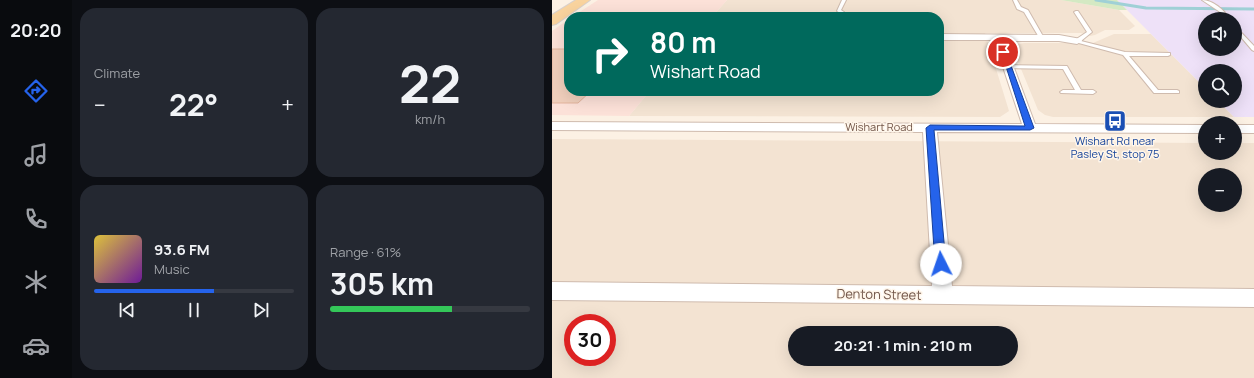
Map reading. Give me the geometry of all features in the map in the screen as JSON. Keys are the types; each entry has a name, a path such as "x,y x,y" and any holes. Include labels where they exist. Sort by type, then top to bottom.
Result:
{"main road":[{"path":"565,12 584,0"},
{"path":"552,20 564,12"}],"street":[{"path":"944,37 1042,38 1077,41"},
{"path":"998,38 1030,128"},
{"name":"Wishart Road","path":"552,126 1198,129"},
{"path":"930,128 943,295"},
{"path":"1242,129 1254,129"},
{"name":"Denton Street","path":"552,291 1254,298"}],"lane":[{"path":"842,12 839,11 844,0"},
{"path":"1015,0 1019,8 1026,11 1042,38"},
{"path":"1204,0 1223,12"},
{"path":"1076,12 1090,32 1077,41"},
{"path":"1242,35 1254,49"},
{"path":"1077,41 1125,54 1168,54"},
{"path":"1125,54 1156,92 1177,92"},
{"path":"1008,67 1065,67 1079,92"},
{"path":"1064,92 1093,92"}],"shaded area":[{"path":"598,0 727,0 716,12 580,12"},
{"path":"727,0 1061,0 1119,10 1135,26 1129,30 1105,30 1090,36 1081,33 985,33 1009,111 1000,117 629,116 646,96 944,96 944,12 716,12"},
{"path":"1117,0 1254,0 1254,117 1233,116 1225,108 1242,108 1242,64 1198,64 1198,81"},
{"path":"564,23 564,96 646,96 629,116 552,115 552,31"},
{"path":"1114,34 1151,34 1198,81 1198,108 1225,108 1233,116 1053,117 1045,115 1038,110 1012,47 1014,45 1024,43 1093,43"},
{"path":"552,139 1198,143 1198,160 1242,160 1242,143 1254,143 1254,378 552,378"}],"green space":[{"path":"1061,0 1117,0 1127,10 1119,10"}],"building":[{"path":"552,49 564,49 564,96 586,96 578,103 552,103"}],"waterway":[{"path":"1096,0 1146,8 1254,9"}],"place":[{"name":"Wishart Rd near Pasley St, stop 75","path":"1115,121"}],"route":[{"path":"941,264 930,128 1030,128 1003,52"}]}
